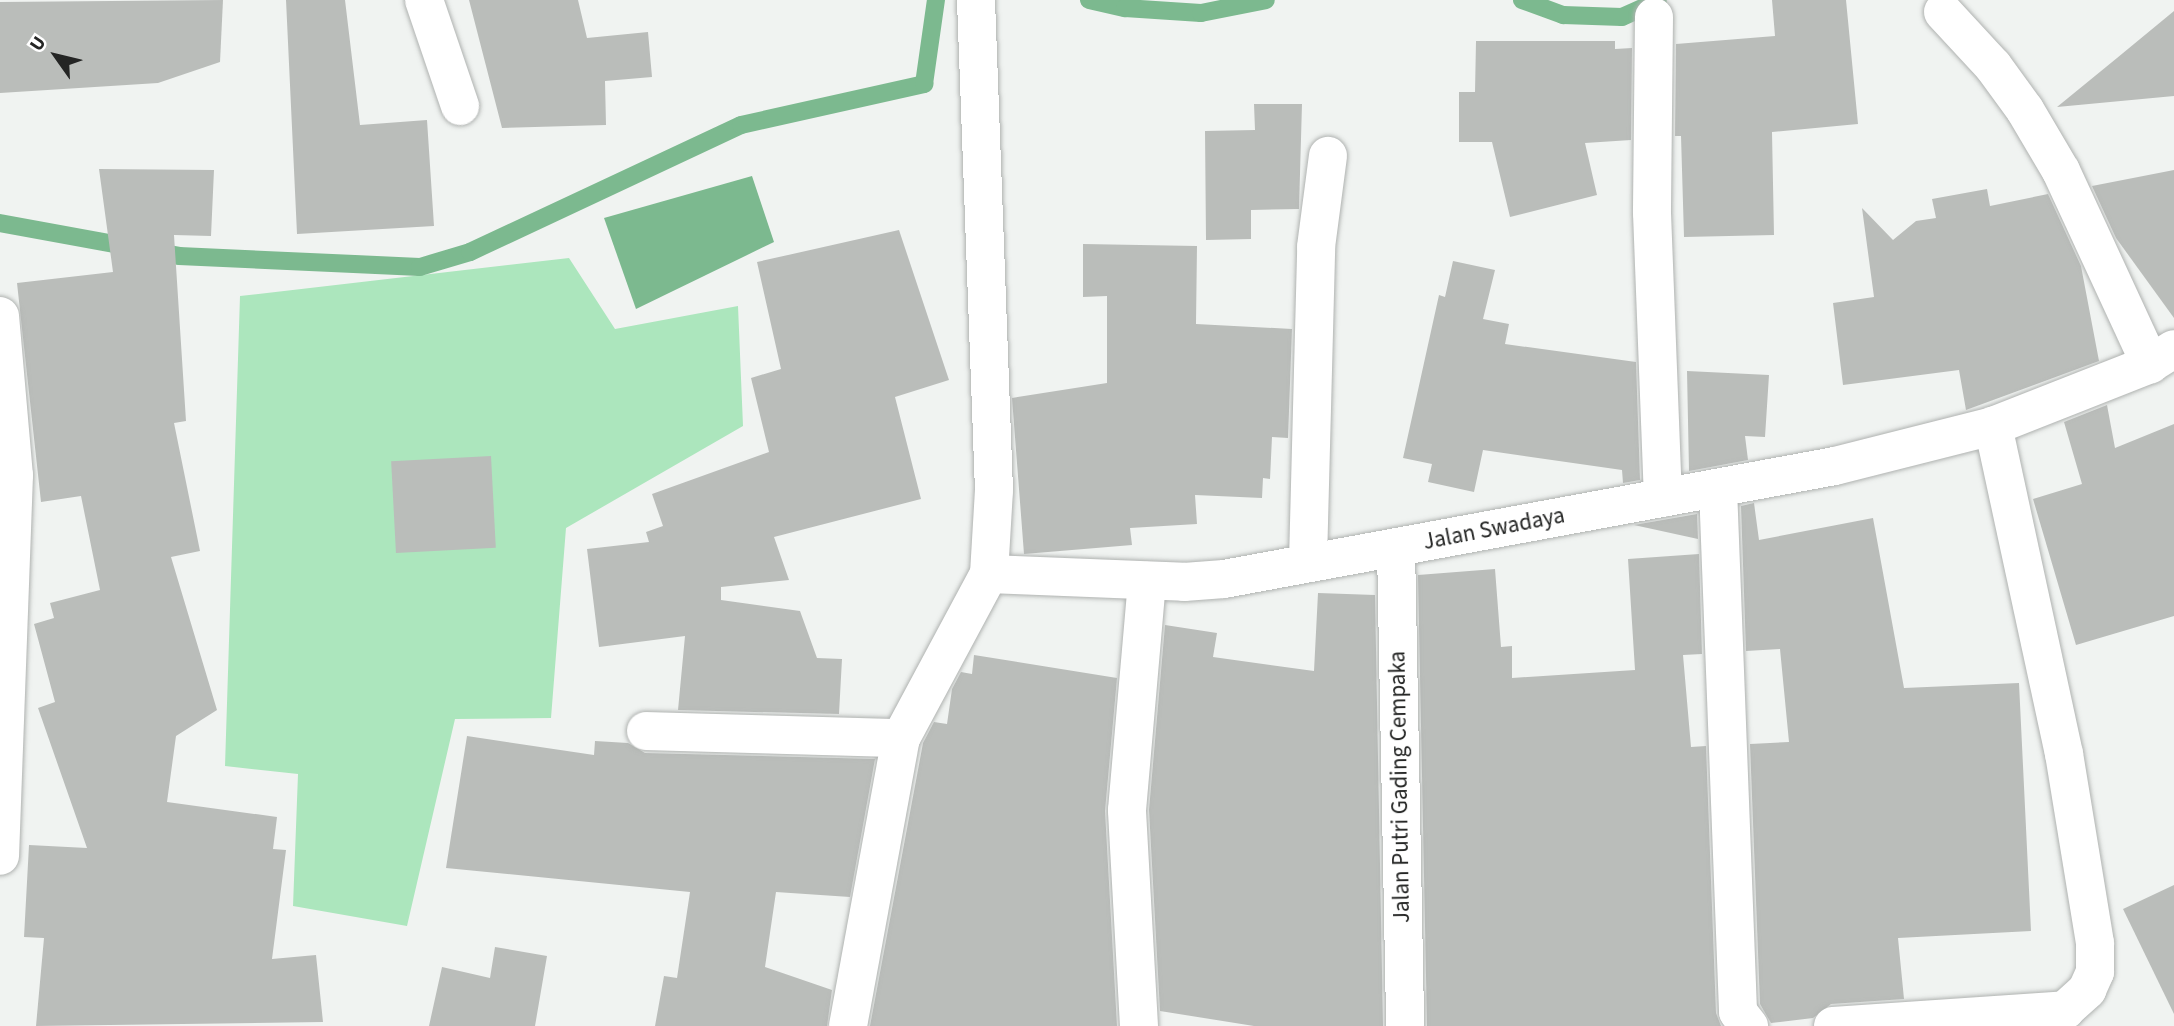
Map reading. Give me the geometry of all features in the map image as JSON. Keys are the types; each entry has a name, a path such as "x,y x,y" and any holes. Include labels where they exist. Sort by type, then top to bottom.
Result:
{"street":[{"path":"424,0 460,107"},
{"path":"848,1026 901,738 989,574 994,491 976,0"},
{"path":"1943,12 1993,66 2037,130 2162,356"},
{"path":"1654,17 1652,213 1663,498"},
{"path":"1308,561 1316,247 1328,156"},
{"path":"0,856 14,475 1,324"},
{"name":"Jalan Swadaya","path":"989,574 1147,581 1224,579 1308,561 1396,548 1835,466 1993,426 2162,356"},
{"path":"1833,1026 2001,1020 2065,1010 2078,1001 2095,972 2095,943 2064,754 1993,426"},
{"path":"1718,488 1738,1012 1749,1026"},
{"name":"Jalan Putri Gading Cempaka","path":"1396,548 1405,1026"},
{"path":"1139,1026 1127,810 1147,581"},
{"path":"646,731 901,738"}],"shaded area":[{"path":"752,176 774,242 636,309 604,218"},
{"path":"569,258 615,329 738,306 743,426 566,528 551,718 455,719 407,926 293,906 298,774 225,766 240,296"}],"building":[{"path":"223,0 220,62 158,83 0,93 0,2"},
{"path":"286,0 345,0 360,125 427,120 434,226 297,234"},
{"path":"469,0 578,0 587,38 648,32 652,77 605,81 606,125 502,128"},
{"path":"1772,0 1846,0 1858,124 1772,132 1774,235 1684,237 1681,136 1675,136 1676,44 1775,36"},
{"path":"2174,11 2174,96 2057,107 2117,58"},
{"path":"1476,41 1615,41 1615,49 1632,48 1631,140 1585,143 1597,195 1510,217 1492,142 1459,142 1459,92 1475,92"},
{"path":"1254,104 1302,104 1299,209 1251,210 1251,239 1206,240 1205,131 1255,130"},
{"path":"99,169 214,170 211,236 174,235 186,421 174,423 200,551 171,557 217,710 176,736 167,802 277,817 273,849 286,850 272,959 316,955 323,1022 36,1026 44,938 24,937 29,845 87,848 38,708 55,702 34,624 54,618 50,603 100,590 81,496 41,502 17,283 113,272"},
{"path":"2174,170 2174,318 2116,238 2092,186"},
{"path":"1987,189 1990,206 2048,194 2081,266 2099,361 1966,410 1959,370 1843,385 1833,303 1874,297 1862,208 1893,240 1916,221 1936,218 1932,199"},
{"path":"899,230 949,380 895,397 921,499 774,537 789,580 721,587 721,600 800,611 817,658 842,659 839,714 678,710 685,636 599,647 587,549 649,542 646,532 663,526 652,494 769,452 751,378 781,369 757,262"},
{"path":"1083,244 1197,246 1196,324 1292,329 1288,438 1272,437 1270,479 1263,478 1262,498 1195,495 1197,524 1130,528 1132,545 1024,554 1012,398 1107,383 1107,296 1083,297"},
{"path":"1453,261 1495,270 1483,319 1509,324 1505,344 1636,362 1640,480 1623,483 1622,470 1483,450 1474,492 1428,482 1432,464 1403,458 1439,295 1445,297"},
{"path":"1687,371 1769,375 1765,437 1745,436 1748,460 1689,471"},
{"path":"2107,405 2115,448 2174,424 2174,616 2076,645 2033,499 2082,484 2064,422"},
{"path":"491,456 496,548 396,553 391,461"},
{"path":"1754,503 1759,540 1873,518 1904,688 2019,683 2031,931 1898,938 1904,999 1831,1004 1813,1018 1771,1023 1760,1004 1750,744 1789,742 1780,649 1746,651 1741,506"},
{"path":"1697,514 1698,539 1634,525"},
{"path":"1699,554 1702,654 1683,655 1691,747 1706,746 1716,1013 1721,1026 1427,1026 1418,575 1495,569 1501,647 1512,646 1512,678 1635,670 1628,559"},
{"path":"1318,593 1375,595 1383,1026 1254,1026 1160,1011 1149,810 1165,625 1217,633 1213,657 1314,671"},
{"path":"974,655 1117,678 1105,811 1117,1026 870,1026 923,743 934,722 947,724 952,689 961,672 972,674"},
{"path":"467,736 594,755 595,741 628,743 645,753 875,759 850,897 776,892 765,967 832,990 827,1026 655,1026 664,976 677,978 690,892 446,868"},
{"path":"2174,885 2174,1014 2123,909"},
{"path":"495,947 547,956 535,1026 429,1026 442,967 490,978"}],"waterway":[{"path":"0,223 179,256 420,267 470,252 741,125 924,84 936,0"},
{"path":"1089,0 1125,8 1201,13 1266,0"},
{"path":"1522,0 1563,15 1622,17 1658,1"}]}
